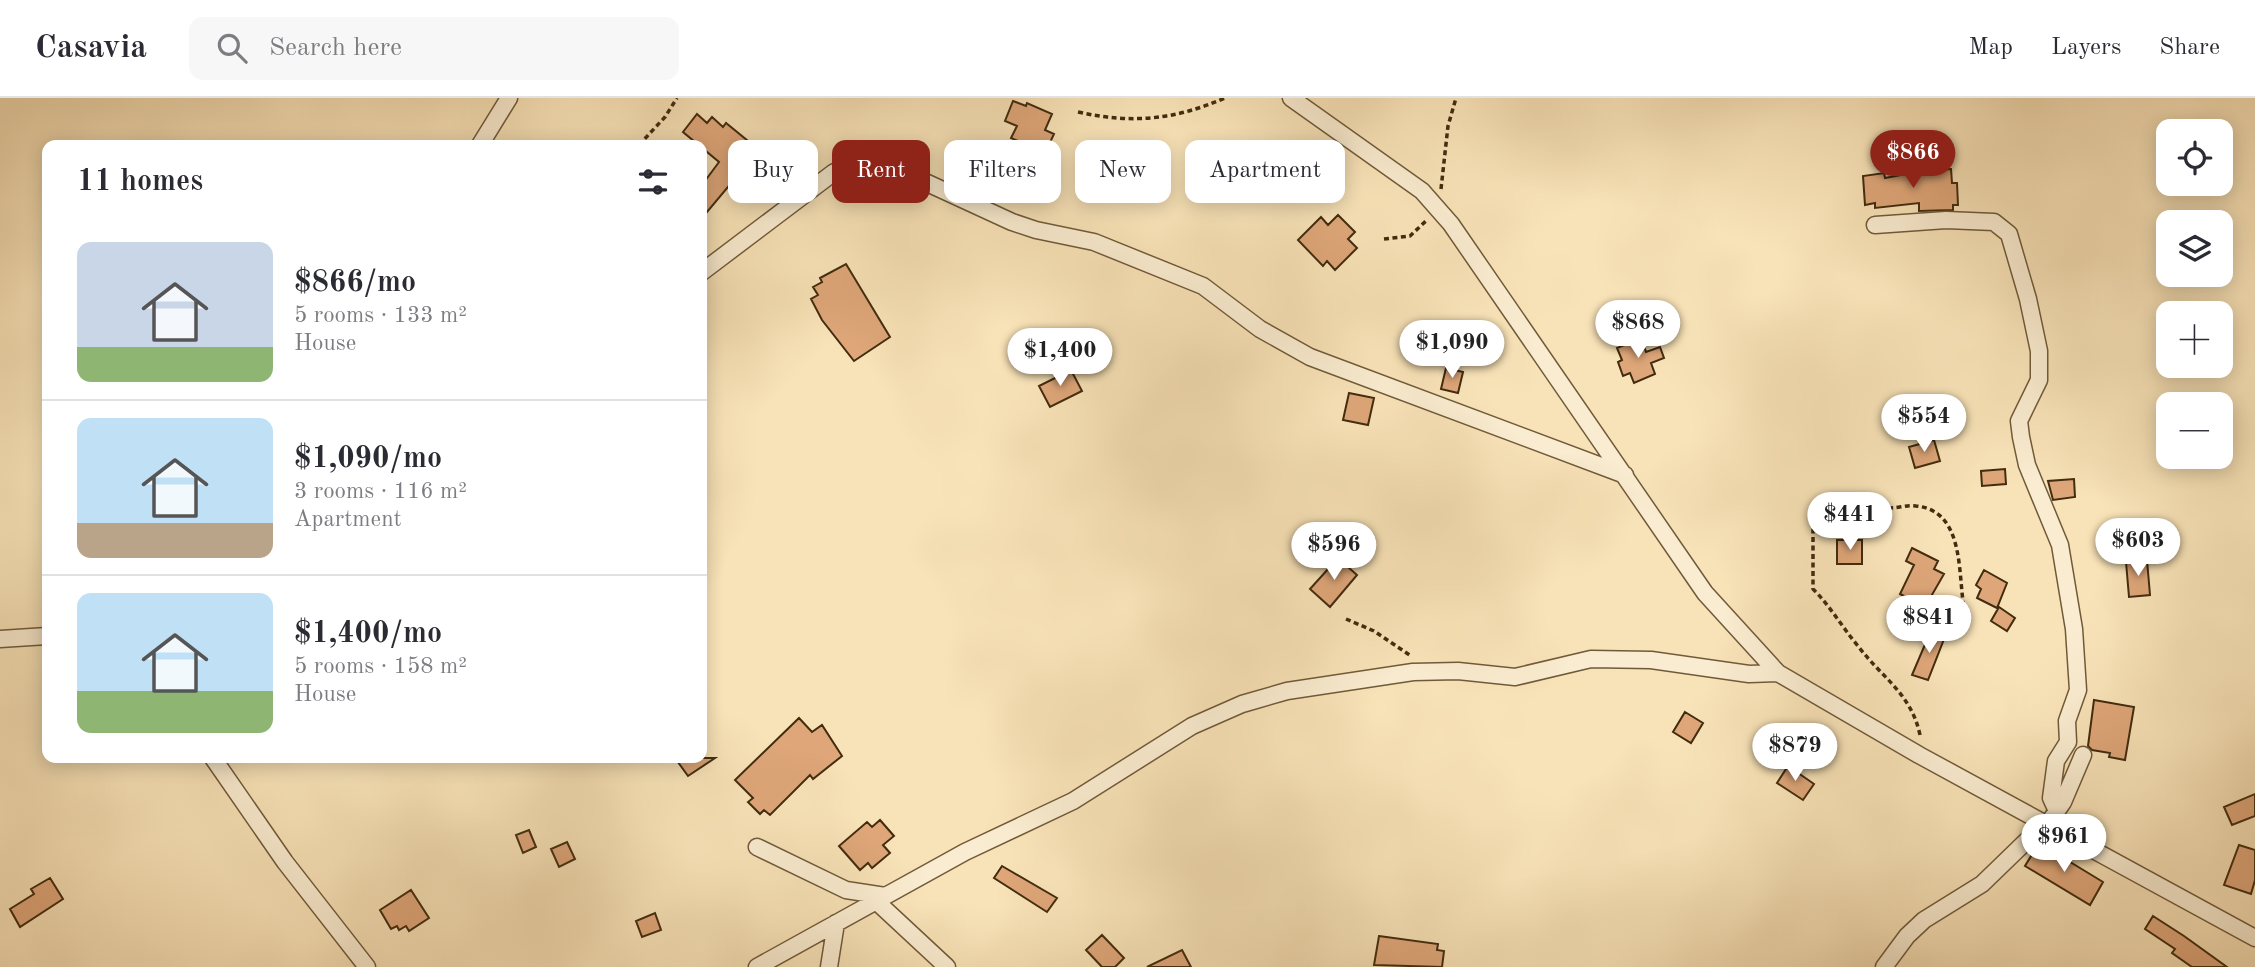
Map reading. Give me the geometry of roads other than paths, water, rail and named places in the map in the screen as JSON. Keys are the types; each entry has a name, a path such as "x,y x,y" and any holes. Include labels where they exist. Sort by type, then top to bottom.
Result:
{"street":[{"path":"483,140 509,98"},
{"path":"1292,98 1387,163 1422,191 1451,224 1705,593 1778,673 1919,755 2255,938"},
{"path":"707,268 848,164 864,161 886,164 1012,222 1094,242 1202,286 1260,329 1310,357 1625,475"},
{"path":"1875,225 1946,220 1994,222 2009,234 2028,299 2039,351 2039,380 2020,421 2021,437 2027,465 2060,545 2074,629 2078,690 2067,721 2068,742 2056,761 2051,798 2057,811"},
{"path":"0,639 42,636"},
{"path":"757,967 965,852 1073,801 1215,714 1287,691 1437,670 1515,677 1591,659 1623,659 1749,674 1778,673"},
{"path":"1884,967 1907,936 1924,920 1982,884 2049,825 2063,802 2083,755"},
{"path":"216,763 285,862 367,967"},
{"path":"757,846 846,890 881,899 947,967"},
{"path":"829,967 836,923"}]}
